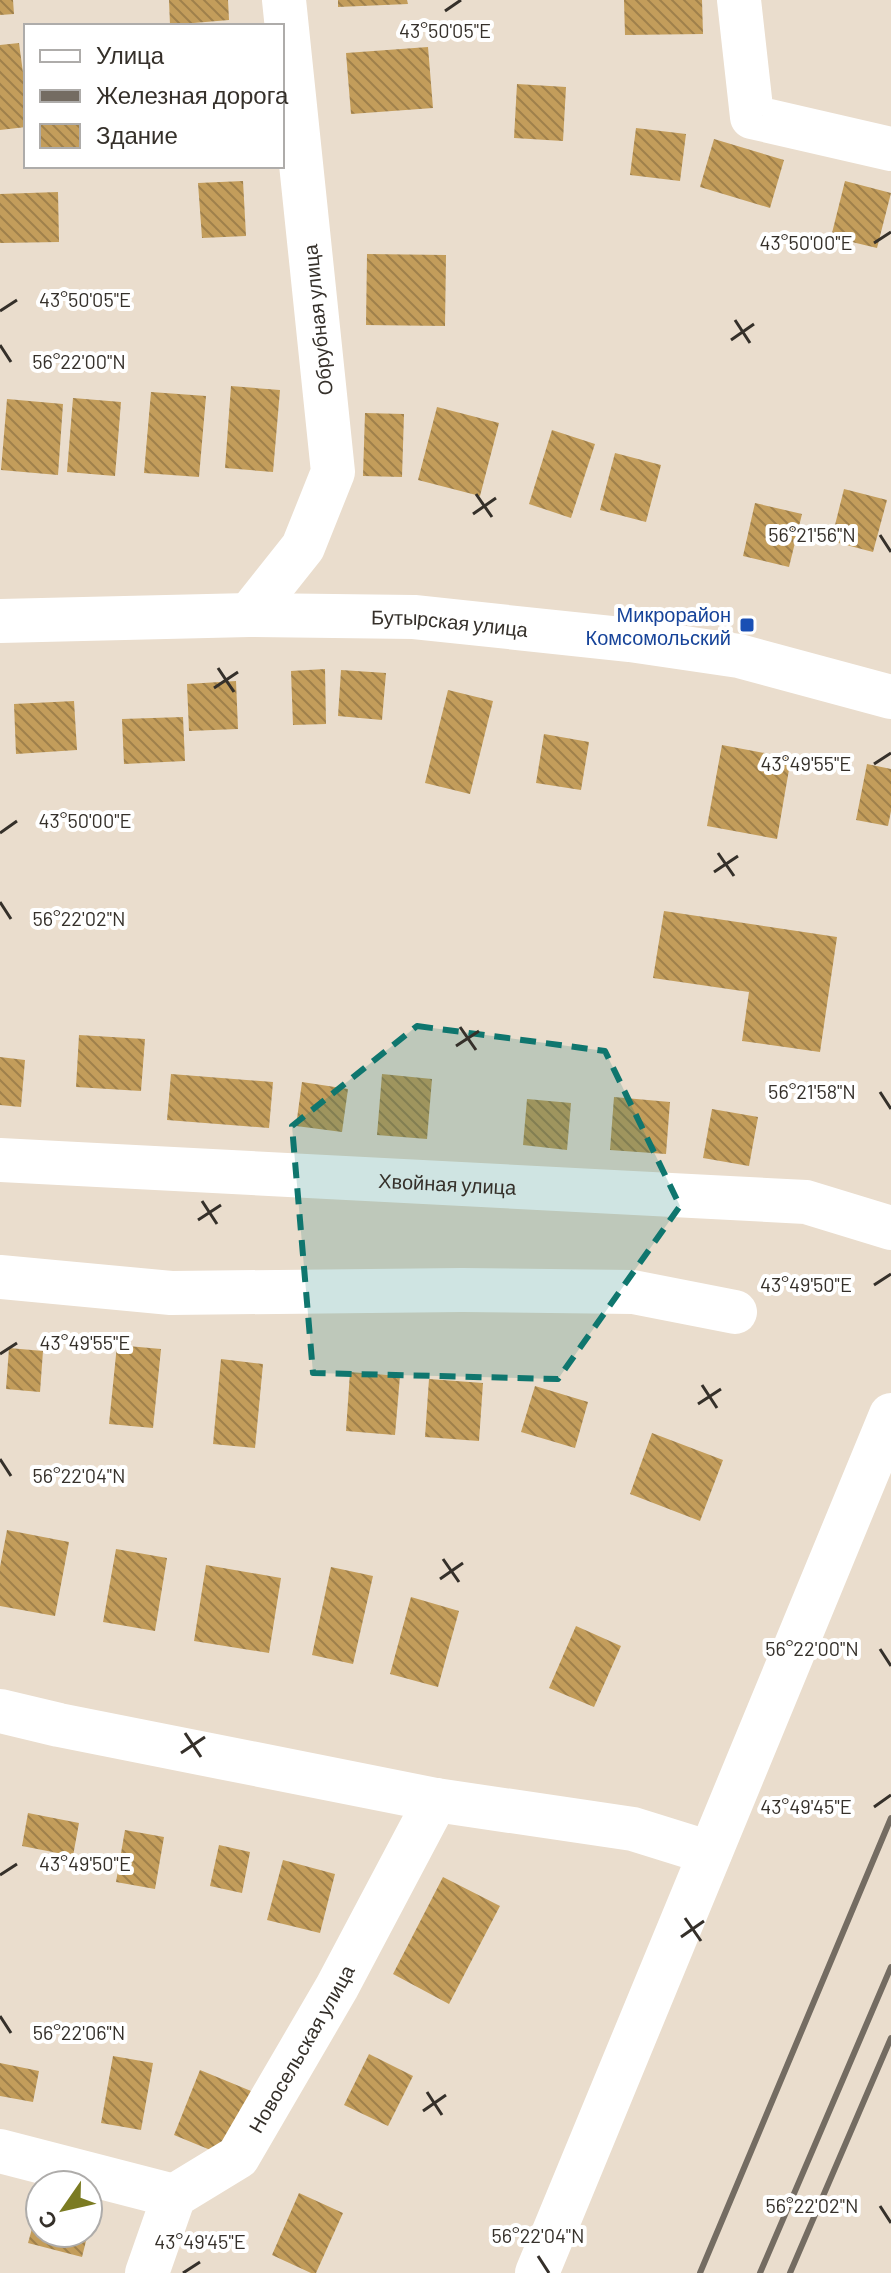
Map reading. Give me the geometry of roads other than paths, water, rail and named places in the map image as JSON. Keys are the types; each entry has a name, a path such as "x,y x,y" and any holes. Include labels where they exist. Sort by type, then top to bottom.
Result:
{"street":[{"name":"Обрубная улица","path":"249,615 303,547 333,472 284,0"},
{"path":"739,0 752,117 891,149"},
{"name":"Бутырская улица","path":"0,621 249,615 414,617 630,640 739,656 891,697"},
{"name":"Хвойная улица","path":"0,1160 806,1202 891,1228"},
{"path":"0,1277 171,1293 446,1290 633,1292 735,1312"},
{"path":"537,2273 891,1415"},
{"path":"0,1711 436,1800 605,1823 710,1853"},
{"name":"Новосельская улица","path":"174,2196 238,2157 337,1987 436,1800"},
{"path":"0,2151 174,2196 147,2273"}],"railway":[{"path":"700,2273 891,1818"},
{"path":"760,2273 891,1967"},
{"path":"790,2273 891,2038"}],"place":[{"name":"Микрорайон Комсомольский","path":"747,625"}]}
